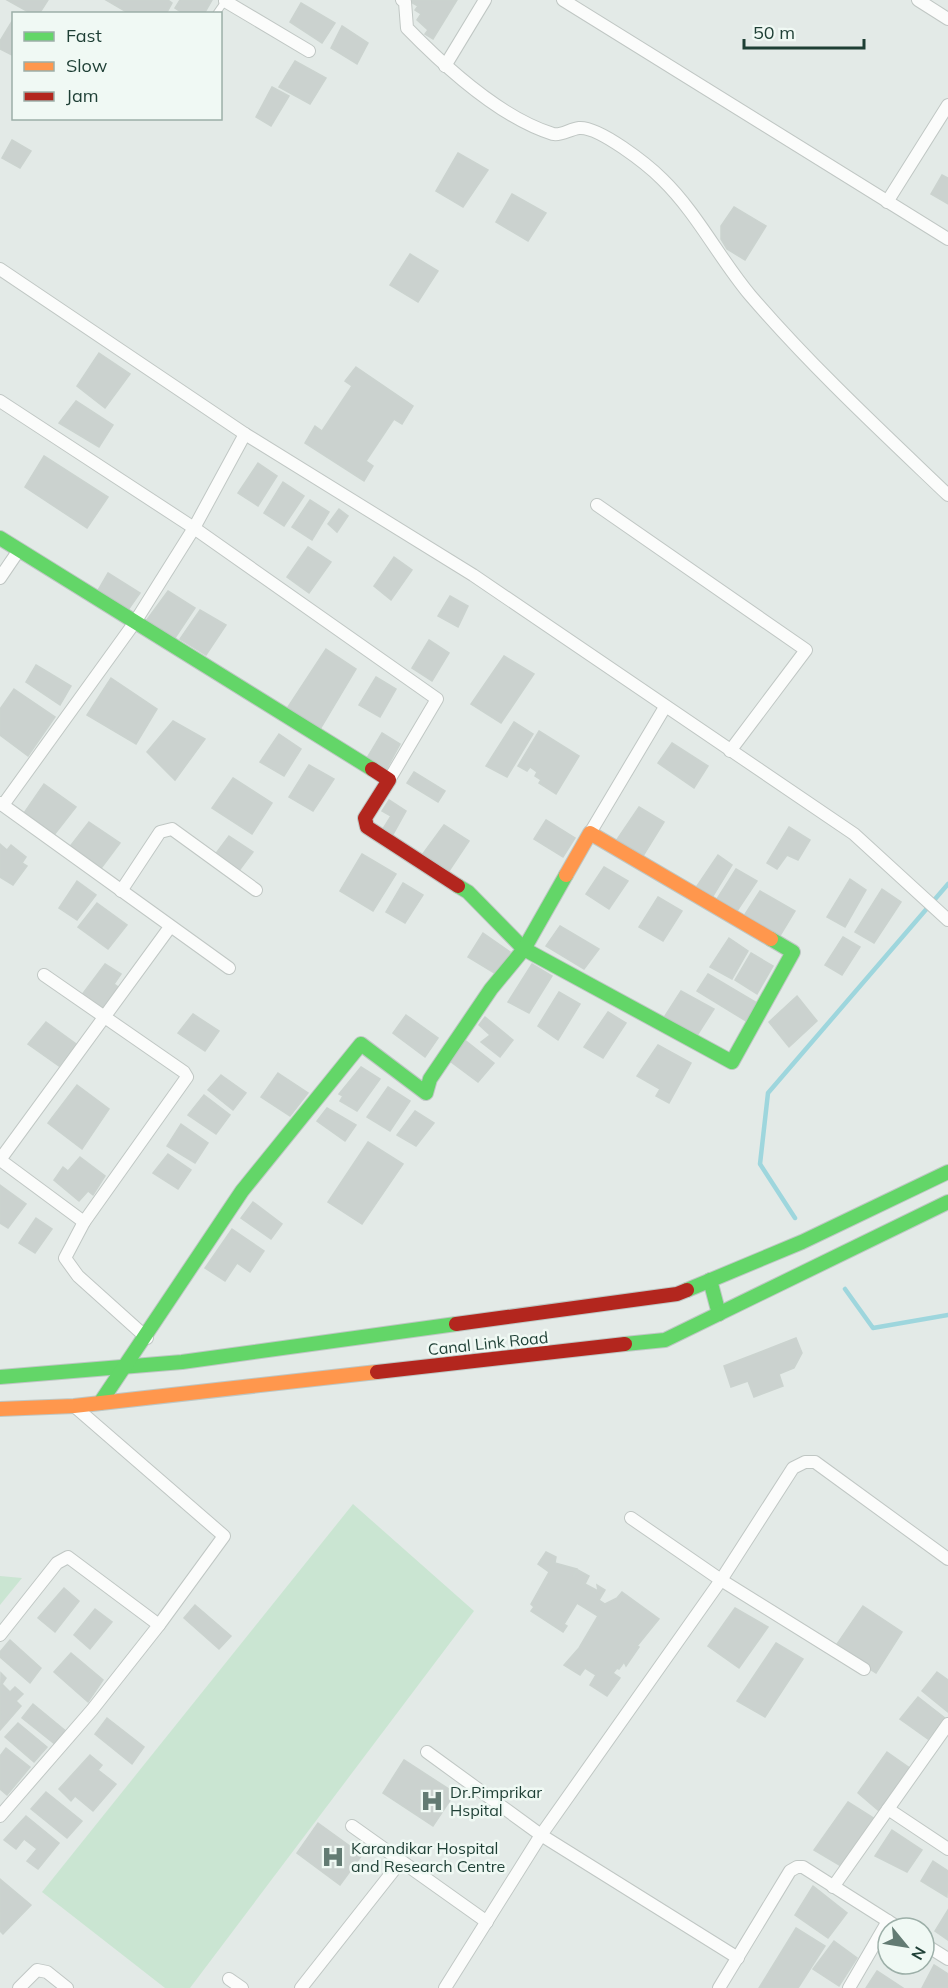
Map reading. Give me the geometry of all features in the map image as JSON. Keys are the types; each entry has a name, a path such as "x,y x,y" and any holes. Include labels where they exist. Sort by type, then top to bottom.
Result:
{"street":[{"path":"225,0 309,51"},
{"path":"402,0 405,3 407,28 445,66 516,119 556,135 580,127 607,138 616,142 663,180 705,231 732,273 790,342 948,495"},
{"path":"445,66 485,0"},
{"path":"563,0 948,239"},
{"path":"918,0 948,19"},
{"path":"887,202 948,105"},
{"path":"0,268 245,434 473,575 730,752 854,834 948,920"},
{"path":"0,401 194,528 437,699 365,818 367,827 468,892 524,949 732,1062 793,952 590,833"},
{"path":"229,968 1,804 135,622 194,528 245,434"},
{"path":"597,505 806,650 730,752"},
{"path":"0,538 389,780"},
{"path":"0,578 19,550"},
{"path":"100,1403 147,1338 207,1242 285,1133 361,1044 426,1093 430,1079 491,988 524,949 664,707"},
{"path":"121,891 160,832 166,828 172,829 256,890"},
{"path":"84,1222 3,1162 2,1157 170,927"},
{"path":"44,975 184,1072 187,1077 84,1222 66,1253 65,1262 147,1338"},
{"name":"Canal Link Road","path":"0,1377 125,1368 381,1336 676,1294 802,1242 948,1172"},
{"name":"Canal Link Road","path":"0,1409 75,1406 665,1340 948,1202"},
{"path":"711,1280 719,1314"},
{"path":"0,1816 92,1710 159,1625 224,1536 75,1406"},
{"path":"445,1988 541,1835 720,1580 793,1468 805,1462 814,1462 948,1559"},
{"path":"631,1518 720,1580 864,1670"},
{"path":"0,1635 57,1563 68,1557 159,1625"},
{"path":"833,1887 948,1724"},
{"path":"427,1752 541,1835 738,1958"},
{"path":"888,1809 948,1849"},
{"path":"352,1826 487,1922"},
{"path":"300,1988 401,1861"},
{"path":"719,1988 790,1871 797,1867 803,1868 880,1916"},
{"path":"849,1988 876,1942"},
{"path":"20,1988 28,1976 37,1970 47,1972 67,1988"},
{"path":"229,1979 242,1988"}],"green space":[{"path":"353,1504 474,1611 190,1988 165,1988 42,1892"},
{"path":"0,1576 22,1578 0,1605"}],"building":[{"path":"7,0 48,0 40,12 28,12"},
{"path":"106,0 168,0 172,3 167,12 127,12"},
{"path":"180,0 212,0 205,12 181,12 175,8"},
{"path":"413,0 457,0 433,39 425,34 428,30 417,20 421,14 415,10 418,6 411,2"},
{"path":"301,3 335,23 322,43 290,22"},
{"path":"12,21 12,55 0,49 0,41"},
{"path":"342,26 368,43 357,64 331,48"},
{"path":"295,61 326,78 310,104 279,87"},
{"path":"272,87 289,96 271,126 256,117"},
{"path":"12,140 31,151 20,168 2,158"},
{"path":"458,153 488,170 463,207 436,191"},
{"path":"942,175 948,178 948,204 931,194"},
{"path":"512,194 546,213 528,241 496,222"},
{"path":"734,207 766,226 745,260 727,249 721,239 721,226"},
{"path":"410,254 438,271 418,302 390,285"},
{"path":"99,353 130,374 105,408 77,386"},
{"path":"356,367 413,406 402,424 394,419 366,461 373,466 364,481 305,443 315,426 322,431 352,386 345,381"},
{"path":"76,401 113,425 99,447 59,423"},
{"path":"44,456 108,497 87,528 25,487"},
{"path":"258,463 277,476 258,506 238,493"},
{"path":"283,482 304,496 284,526 264,513"},
{"path":"310,500 329,512 312,540 292,527"},
{"path":"339,509 348,516 337,532 328,524"},
{"path":"308,547 331,562 309,593 287,577"},
{"path":"394,557 412,570 391,600 374,586"},
{"path":"108,573 140,593 128,610 97,592"},
{"path":"168,591 195,608 175,638 146,621"},
{"path":"450,596 468,606 458,627 438,616"},
{"path":"200,610 226,625 206,655 180,639"},
{"path":"429,640 449,653 432,681 412,668"},
{"path":"326,649 356,669 319,731 286,710"},
{"path":"504,656 534,674 501,723 471,704"},
{"path":"36,665 71,686 60,705 26,682"},
{"path":"376,677 396,689 380,717 359,705"},
{"path":"111,678 157,709 136,744 87,715"},
{"path":"14,689 55,717 28,756 0,735 0,709"},
{"path":"173,721 205,739 175,780 147,752"},
{"path":"514,722 533,734 507,777 486,766"},
{"path":"539,731 579,756 556,794 539,783 541,780 535,776 537,772 530,767 527,771 518,766"},
{"path":"382,733 400,744 386,770 367,758"},
{"path":"279,734 301,749 284,776 260,762"},
{"path":"672,743 708,766 694,788 658,763"},
{"path":"309,765 334,779 313,811 289,797"},
{"path":"414,772 445,791 438,802 407,783"},
{"path":"233,778 272,803 252,834 212,808"},
{"path":"44,784 76,807 54,835 24,813"},
{"path":"389,800 406,811 391,838 381,832 391,816 382,811"},
{"path":"639,807 664,822 643,856 616,841"},
{"path":"546,820 575,838 563,857 534,839"},
{"path":"89,822 120,843 99,871 68,849"},
{"path":"444,825 469,841 449,871 422,855"},
{"path":"789,827 810,840 798,860 787,855 777,869 767,863"},
{"path":"229,836 253,852 238,872 214,856"},
{"path":"0,844 7,850 11,845 26,857 22,863 27,866 13,885 0,877"},
{"path":"362,854 396,874 373,911 340,891"},
{"path":"718,855 732,865 713,896 697,886"},
{"path":"604,867 628,881 609,909 586,894"},
{"path":"736,869 757,881 735,914 715,902"},
{"path":"850,879 866,890 845,927 827,917"},
{"path":"77,881 96,895 77,920 59,908"},
{"path":"403,883 423,895 405,923 386,912"},
{"path":"882,889 901,902 874,943 855,932"},
{"path":"760,891 795,911 778,939 742,919"},
{"path":"658,897 682,911 663,941 639,927"},
{"path":"97,903 127,925 108,949 78,927"},
{"path":"560,926 599,949 584,969 546,946"},
{"path":"483,933 510,952 496,974 468,957"},
{"path":"843,937 860,947 842,975 825,965"},
{"path":"729,938 748,951 732,979 710,967"},
{"path":"751,953 773,966 757,994 735,980"},
{"path":"105,964 121,974 114,984 121,989 104,1010 81,996"},
{"path":"532,964 552,976 529,1013 508,1002"},
{"path":"708,974 757,1003 746,1021 697,991"},
{"path":"681,991 714,1009 696,1037 663,1019"},
{"path":"559,992 580,1004 558,1040 538,1026"},
{"path":"797,996 817,1021 789,1047 769,1022"},
{"path":"608,1012 626,1023 603,1058 584,1047"},
{"path":"193,1014 219,1031 205,1051 178,1033"},
{"path":"406,1015 438,1038 425,1057 393,1033"},
{"path":"485,1017 513,1040 500,1057 481,1042 490,1035 479,1025"},
{"path":"46,1022 76,1044 59,1066 28,1044"},
{"path":"466,1041 494,1063 478,1082 450,1061"},
{"path":"658,1045 691,1063 669,1103 656,1096 660,1089 637,1076"},
{"path":"361,1067 380,1079 357,1111 340,1101 343,1096 339,1094"},
{"path":"278,1073 308,1093 290,1116 261,1097"},
{"path":"221,1075 246,1093 233,1110 208,1090"},
{"path":"77,1085 109,1109 82,1149 48,1123"},
{"path":"388,1087 410,1101 390,1131 367,1117"},
{"path":"204,1095 230,1115 216,1134 188,1115"},
{"path":"327,1108 356,1125 345,1141 317,1121"},
{"path":"415,1111 434,1123 416,1146 397,1135"},
{"path":"181,1124 208,1143 195,1163 167,1146"},
{"path":"368,1142 403,1164 362,1224 328,1202"},
{"path":"168,1154 191,1170 178,1189 153,1173"},
{"path":"80,1157 105,1176 93,1195 88,1191 79,1201 54,1180 63,1167 68,1171"},
{"path":"0,1185 26,1204 8,1228 0,1223"},
{"path":"253,1202 282,1224 271,1239 241,1218"},
{"path":"36,1218 52,1229 35,1253 19,1243"},
{"path":"232,1229 264,1251 250,1272 237,1263 225,1281 205,1268"},
{"path":"796,1338 802,1353 794,1368 779,1374 783,1386 754,1397 748,1381 731,1387 724,1366"},
{"path":"546,1552 556,1557 555,1563 577,1569 573,1577 578,1570 589,1576 585,1584 598,1591 597,1585 605,1590 599,1600 605,1604 617,1598 622,1592 659,1619 637,1646 639,1647 626,1666 624,1662 613,1673 620,1678 607,1696 590,1685 596,1675 585,1668 580,1675 564,1665 579,1648 598,1616 577,1603 564,1624 567,1626 563,1632 531,1611 534,1607 531,1604 549,1572 538,1564"},
{"path":"64,1588 79,1601 55,1632 38,1618"},
{"path":"195,1605 231,1636 219,1649 184,1618"},
{"path":"863,1606 902,1632 876,1673 835,1647"},
{"path":"735,1608 768,1627 739,1668 708,1646"},
{"path":"95,1609 112,1622 90,1649 74,1635"},
{"path":"10,1640 41,1668 30,1683 0,1657 0,1652"},
{"path":"776,1643 803,1659 765,1717 737,1701"},
{"path":"71,1653 103,1680 88,1702 54,1672"},
{"path":"937,1672 948,1680 948,1712 922,1691"},
{"path":"1,1673 6,1678 2,1684 10,1692 15,1687 23,1694 16,1701 21,1706 0,1730"},
{"path":"918,1697 945,1718 928,1739 900,1719"},
{"path":"33,1704 67,1732 56,1745 22,1718"},
{"path":"107,1718 144,1747 132,1764 95,1734"},
{"path":"18,1723 47,1747 34,1762 5,1737"},
{"path":"6,1748 30,1767 7,1795 0,1789 0,1756"},
{"path":"887,1752 911,1769 879,1811 858,1793"},
{"path":"90,1755 102,1765 98,1770 116,1784 93,1811 75,1796 71,1801 59,1789"},
{"path":"404,1760 455,1793 433,1826 383,1793"},
{"path":"46,1792 82,1821 67,1838 31,1809"},
{"path":"848,1802 875,1819 841,1866 814,1850"},
{"path":"26,1816 59,1843 38,1869 27,1861 37,1849 24,1839 16,1849 4,1840"},
{"path":"318,1823 362,1855 340,1885 297,1853"},
{"path":"892,1830 922,1850 907,1872 875,1856"},
{"path":"933,1861 948,1871 947,1897 921,1881"},
{"path":"0,1879 31,1905 3,1934 0,1931"},
{"path":"813,1886 847,1913 828,1938 795,1915"},
{"path":"948,1910 948,1940 936,1929"},
{"path":"796,1928 825,1946 798,1988 759,1988"},
{"path":"834,1941 857,1958 839,1986 813,1969"},
{"path":"936,1966 948,1974 948,1988 922,1988 928,1976 936,1976"},
{"path":"876,1973 876,1976 885,1976 903,1988 866,1988"}],"waterway":[{"path":"795,1218 760,1164 768,1093 948,884"},
{"path":"845,1289 873,1328 948,1315"}],"traffic: fast":[{"path":"0,538 372,769"},
{"path":"100,1403 242,1191 361,1044 426,1093 430,1079 491,989 524,949 566,875"},
{"path":"458,886 468,892 524,949 732,1062 793,952 771,939"},
{"path":"687,1290 802,1242 948,1172"},
{"path":"625,1344 665,1340 948,1202"},
{"path":"710,1280 719,1314"},
{"path":"0,1377 182,1362 456,1324"}],"traffic: slow":[{"path":"566,875 590,833 771,939"},
{"path":"0,1409 74,1406 377,1372"}],"traffic: jam":[{"path":"372,769 389,780 365,818 367,827 458,886"},
{"path":"456,1324 677,1294 687,1290"},
{"path":"377,1372 625,1344"}],"place":[{"name":"Dr.Pimprikar Hspital","path":"432,1801"},
{"name":"Karandikar Hospital and Research Centre","path":"333,1857"}]}
